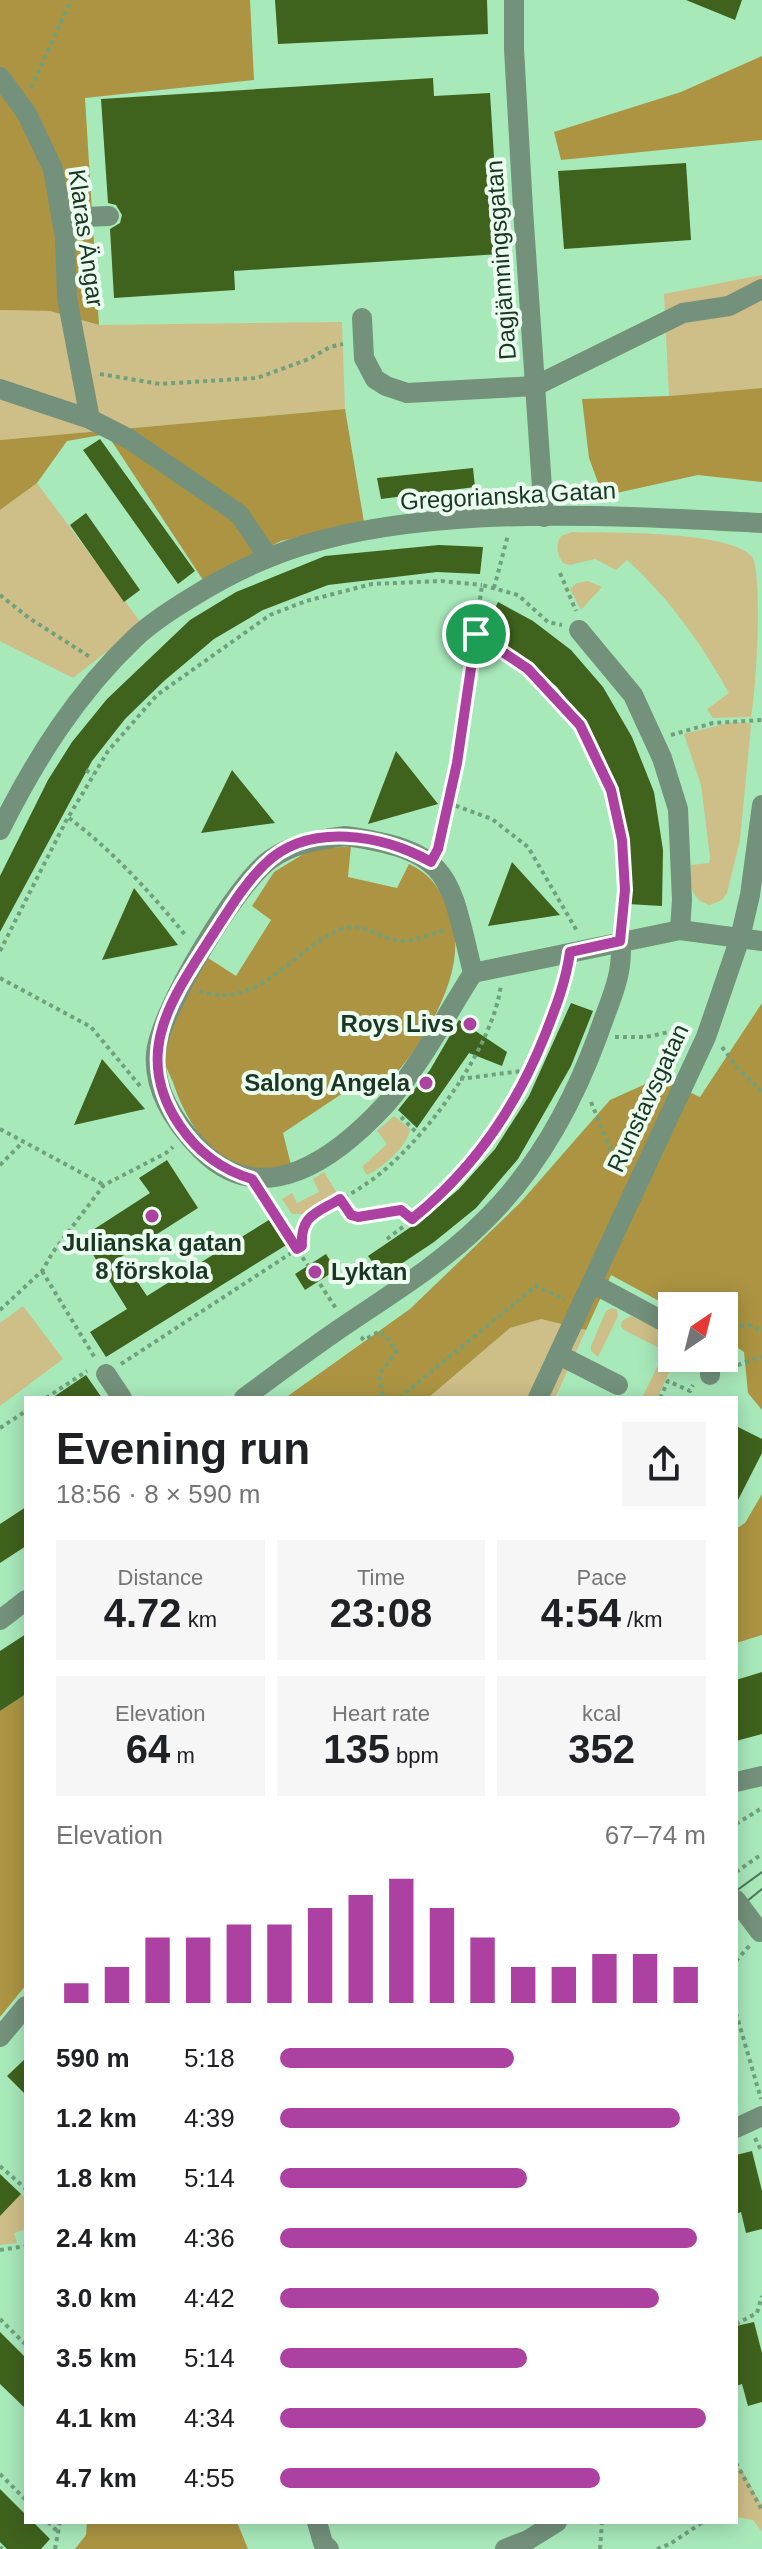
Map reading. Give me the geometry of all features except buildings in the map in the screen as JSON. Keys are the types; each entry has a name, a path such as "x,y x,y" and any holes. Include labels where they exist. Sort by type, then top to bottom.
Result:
{"street":[{"name":"Dagjämningsgatan","path":"514,0 514,49 544,517"},
{"name":"Klaras Ängar","path":"0,77 27,114 53,169 65,238 67,298 90,419"},
{"path":"62,218 109,216"},
{"path":"362,318 364,358 375,379 407,393 535,386 683,313 729,306 762,289"},
{"path":"0,389 90,419 129,439 239,514 268,557"},
{"name":"Gregorianska Gatan","path":"3,816 71,709 137,636 213,584 268,557 322,540 370,530 495,518 634,516 762,523"},
{"path":"579,630 633,695 655,742 678,809 682,900 680,930"},
{"name":"Runstavsgatan","path":"539,1396 706,1037 740,938 750,895 762,805"},
{"path":"345,836 380,841 411,851 431,862 441,873 453,894 461,924 473,973 406,1079 386,1103 336,1148 293,1174 252,1179 230,1172 210,1159 186,1134 161,1091 156,1055 163,1024 181,985 201,953 246,884 268,861 298,845 345,836"},
{"path":"473,973 680,930 762,941"},
{"path":"247,1396 440,1259 481,1225 532,1165 555,1131 574,1094 597,1038 619,971 622,954 620,941"},
{"path":"592,1283 658,1318"},
{"path":"559,1355 618,1385"},
{"path":"106,1374 121,1396"},
{"path":"0,1620 24,1602"},
{"path":"738,1782 762,1776"},
{"path":"738,1903 761,1934"},
{"path":"0,2037 24,2008"},
{"path":"738,2127 762,2116"},
{"path":"318,2524 323,2543 329,2549"},
{"path":"505,2549 528,2540 554,2524"}],"path":[{"path":"27,114 32,83 71,0"},
{"path":"82,371 160,384 257,378 309,359 330,347 364,341"},
{"path":"494,588 509,533 495,531 495,518"},
{"path":"0,951 68,817 108,751 157,695 270,615 306,601 372,584 441,581 482,585 518,595 548,622 579,630 574,603 560,573"},
{"path":"431,862 438,849 448,803 482,585"},
{"path":"0,595 29,618 81,649 105,669"},
{"path":"476,634 528,669 580,725 611,790 622,840 625,890 620,941"},
{"path":"655,742 681,730 713,723 762,720"},
{"path":"86,770 93,775"},
{"path":"387,1239 439,1197 470,1166 504,1120 531,1070 578,950 528,847 492,819 448,803"},
{"path":"68,817 93,836 158,902 201,953"},
{"path":"181,985 210,995 238,993 264,984 315,942 351,926 401,941 461,924"},
{"path":"106,1374 302,1246 301,1229 306,1220 388,1167 419,1135 460,1079 494,1018 501,981 499,969"},
{"path":"0,978 91,1027 140,1086 161,1091"},
{"path":"597,1038 646,1037 683,1029 720,1044 739,1070 762,1091"},
{"path":"460,1079 531,1070"},
{"path":"574,1094 592,1102 631,1198"},
{"path":"386,1103 419,1135"},
{"path":"0,1129 104,1185"},
{"path":"0,1310 42,1271 104,1185 166,1153 186,1134"},
{"path":"0,1165 23,1142"},
{"path":"252,1179 335,1306"},
{"path":"340,1199 351,1215 358,1217 401,1210 412,1219"},
{"path":"42,1271 98,1364 49,1396"},
{"path":"401,1396 536,1286 581,1308"},
{"path":"347,1324 364,1340 380,1331 397,1350 379,1375 383,1396"},
{"path":"738,1326 749,1325 762,1331"},
{"path":"0,1428 24,1412"},
{"path":"738,1823 762,1808"},
{"path":"738,1871 762,1854"},
{"path":"738,2020 762,2101"},
{"path":"0,2166 24,2187"},
{"path":"0,2250 24,2246"},
{"path":"738,2323 757,2313 762,2296"},
{"path":"0,2319 24,2343"},
{"path":"738,2467 762,2510"},
{"path":"0,2474 24,2498"},
{"path":"50,2524 59,2532"},
{"path":"55,2549 60,2524"},
{"path":"600,2549 602,2524"},
{"path":"657,2549 700,2524"}],"shaded area":[{"path":"0,0 250,0 254,80 85,98 99,325 50,311 0,310"},
{"path":"762,56 762,140 561,160 554,132 681,92"},
{"path":"762,275 762,388 669,396 664,294"},
{"path":"0,310 50,311 99,325 342,322 345,409 0,440"},
{"path":"762,388 762,482 698,475 603,496 589,458 582,399"},
{"path":"345,409 364,522 281,541 203,580 107,434 67,441 37,483 0,510 0,440"},
{"path":"37,483 142,624 73,678 0,641 0,510"},
{"path":"572,532 696,538 741,549 753,558 758,634 751,717 713,718 707,709 729,693 684,622 627,560 616,570 595,559 570,565 563,563 558,553 558,542 561,536"},
{"path":"588,581 602,587 581,610 570,589 577,583"},
{"path":"732,722 750,723 751,726 740,840 727,893 722,900 710,905 698,899 691,884 691,865 709,863 710,857 701,785 684,734"},
{"path":"351,846 348,877 397,888 409,864 430,878 439,891 455,939 450,979 442,1000 420,1041 380,1091 367,1077 283,1133 291,1165 254,1168 230,1162 199,1134 184,1109 162,1054 168,1026 179,1002 208,958 236,976 271,920 252,906 274,872 310,850"},
{"path":"762,1003 762,1410 748,1393 744,1352 738,1348 738,1292 658,1292 658,1300 611,1275 586,1330 541,1319 510,1328 430,1396 288,1396 410,1309 520,1203 610,1100 659,1078 700,1097"},
{"path":"394,1116 410,1129 408,1136 393,1156 367,1175 362,1167 387,1144 377,1131"},
{"path":"324,1172 338,1195 303,1214 292,1214 282,1199 292,1193 297,1203 319,1192 313,1179"},
{"path":"23,1306 63,1359 0,1406 0,1323"},
{"path":"612,1308 617,1310 618,1316 598,1357 591,1351 591,1346 606,1311"},
{"path":"631,1316 658,1329 658,1347 624,1330 622,1321"},
{"path":"541,1319 586,1330 556,1396 430,1396 510,1328"},
{"path":"658,1365 658,1372 669,1372 658,1396 643,1396"},
{"path":"762,1494 762,1635 738,1642 738,1528 745,1523"},
{"path":"24,1695 24,1987 0,2017 0,1711"},
{"path":"21,2194 24,2197 24,2230 14,2233 17,2243 0,2245 0,2216"},
{"path":"738,2468 762,2505 762,2532 753,2520 738,2517"},
{"path":"87,2524 238,2524 248,2549 75,2549 86,2535"}],"tram line":[{"path":"738,1890 762,1872"},
{"path":"738,1908 762,1889"}],"place":[{"name":"Roys Livs","path":"470,1024"},
{"name":"Salong Angela","path":"426,1083"},
{"name":"Julianska gatan 8 förskola","path":"152,1216"},
{"name":"Lyktan","path":"315,1272"}],"route":[{"path":"476,634 528,669 580,725 611,790 622,840 625,890 620,941 570,952 556,1006 531,1070 504,1120 470,1166 439,1197 412,1219 401,1210 358,1217 351,1215 340,1199 306,1220 301,1229 302,1246 297,1249 252,1179 230,1172 210,1159 174,1116 161,1091 158,1075 156,1055 163,1024 177,992 201,953 246,884 268,861 307,842 345,836 380,841 411,851 431,862 438,849 457,763 476,634"}]}
